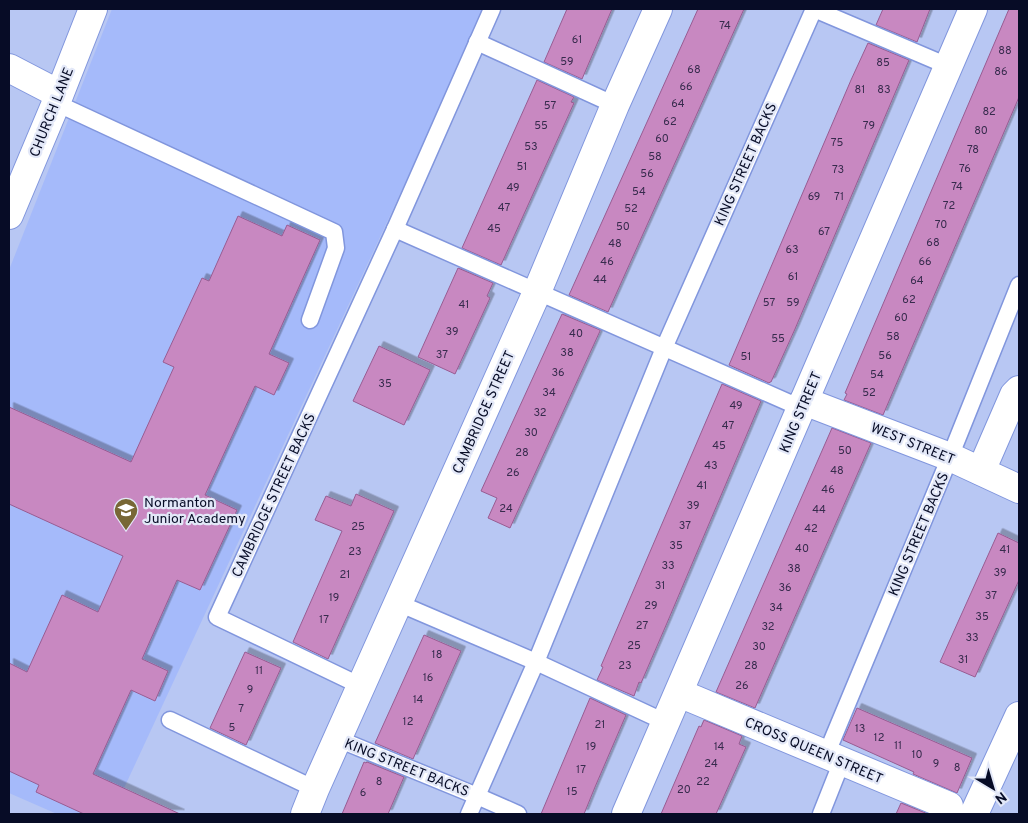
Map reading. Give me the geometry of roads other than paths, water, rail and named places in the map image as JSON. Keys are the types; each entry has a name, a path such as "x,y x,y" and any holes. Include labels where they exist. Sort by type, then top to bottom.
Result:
{"street":[{"name":"CHURCH LANE","path":"9,214 93,9"},
{"name":"CAMBRIDGE STREET","path":"306,814 315,789 537,292 615,105 658,9"},
{"name":"KING STREET","path":"626,814 973,9"},
{"path":"9,68 57,99"},
{"path":"982,471 1014,395 1019,390"},
{"name":"WEST STREET","path":"803,404 950,457 1019,489"},
{"name":"CROSS QUEEN STREET","path":"678,693 962,810"},
{"path":"962,810 1019,716"}],"lane":[{"name":"CAMBRIDGE STREET BACKS","path":"361,686 217,617 396,229 492,9"},
{"name":"KING STREET BACKS","path":"469,814 536,662 664,348 814,9 948,66"},
{"path":"477,42 615,105"},
{"path":"57,99 334,232 336,248 310,320"},
{"path":"396,229 664,348 803,404"},
{"name":"KING STREET BACKS","path":"821,814 834,758 950,457 1019,285"},
{"path":"398,603 536,662 665,722"},
{"path":"170,720 315,789"},
{"name":"KING STREET BACKS","path":"338,739 518,814"}],"place":[{"name":"Normanton Junior Academy","path":"126,531"}]}
